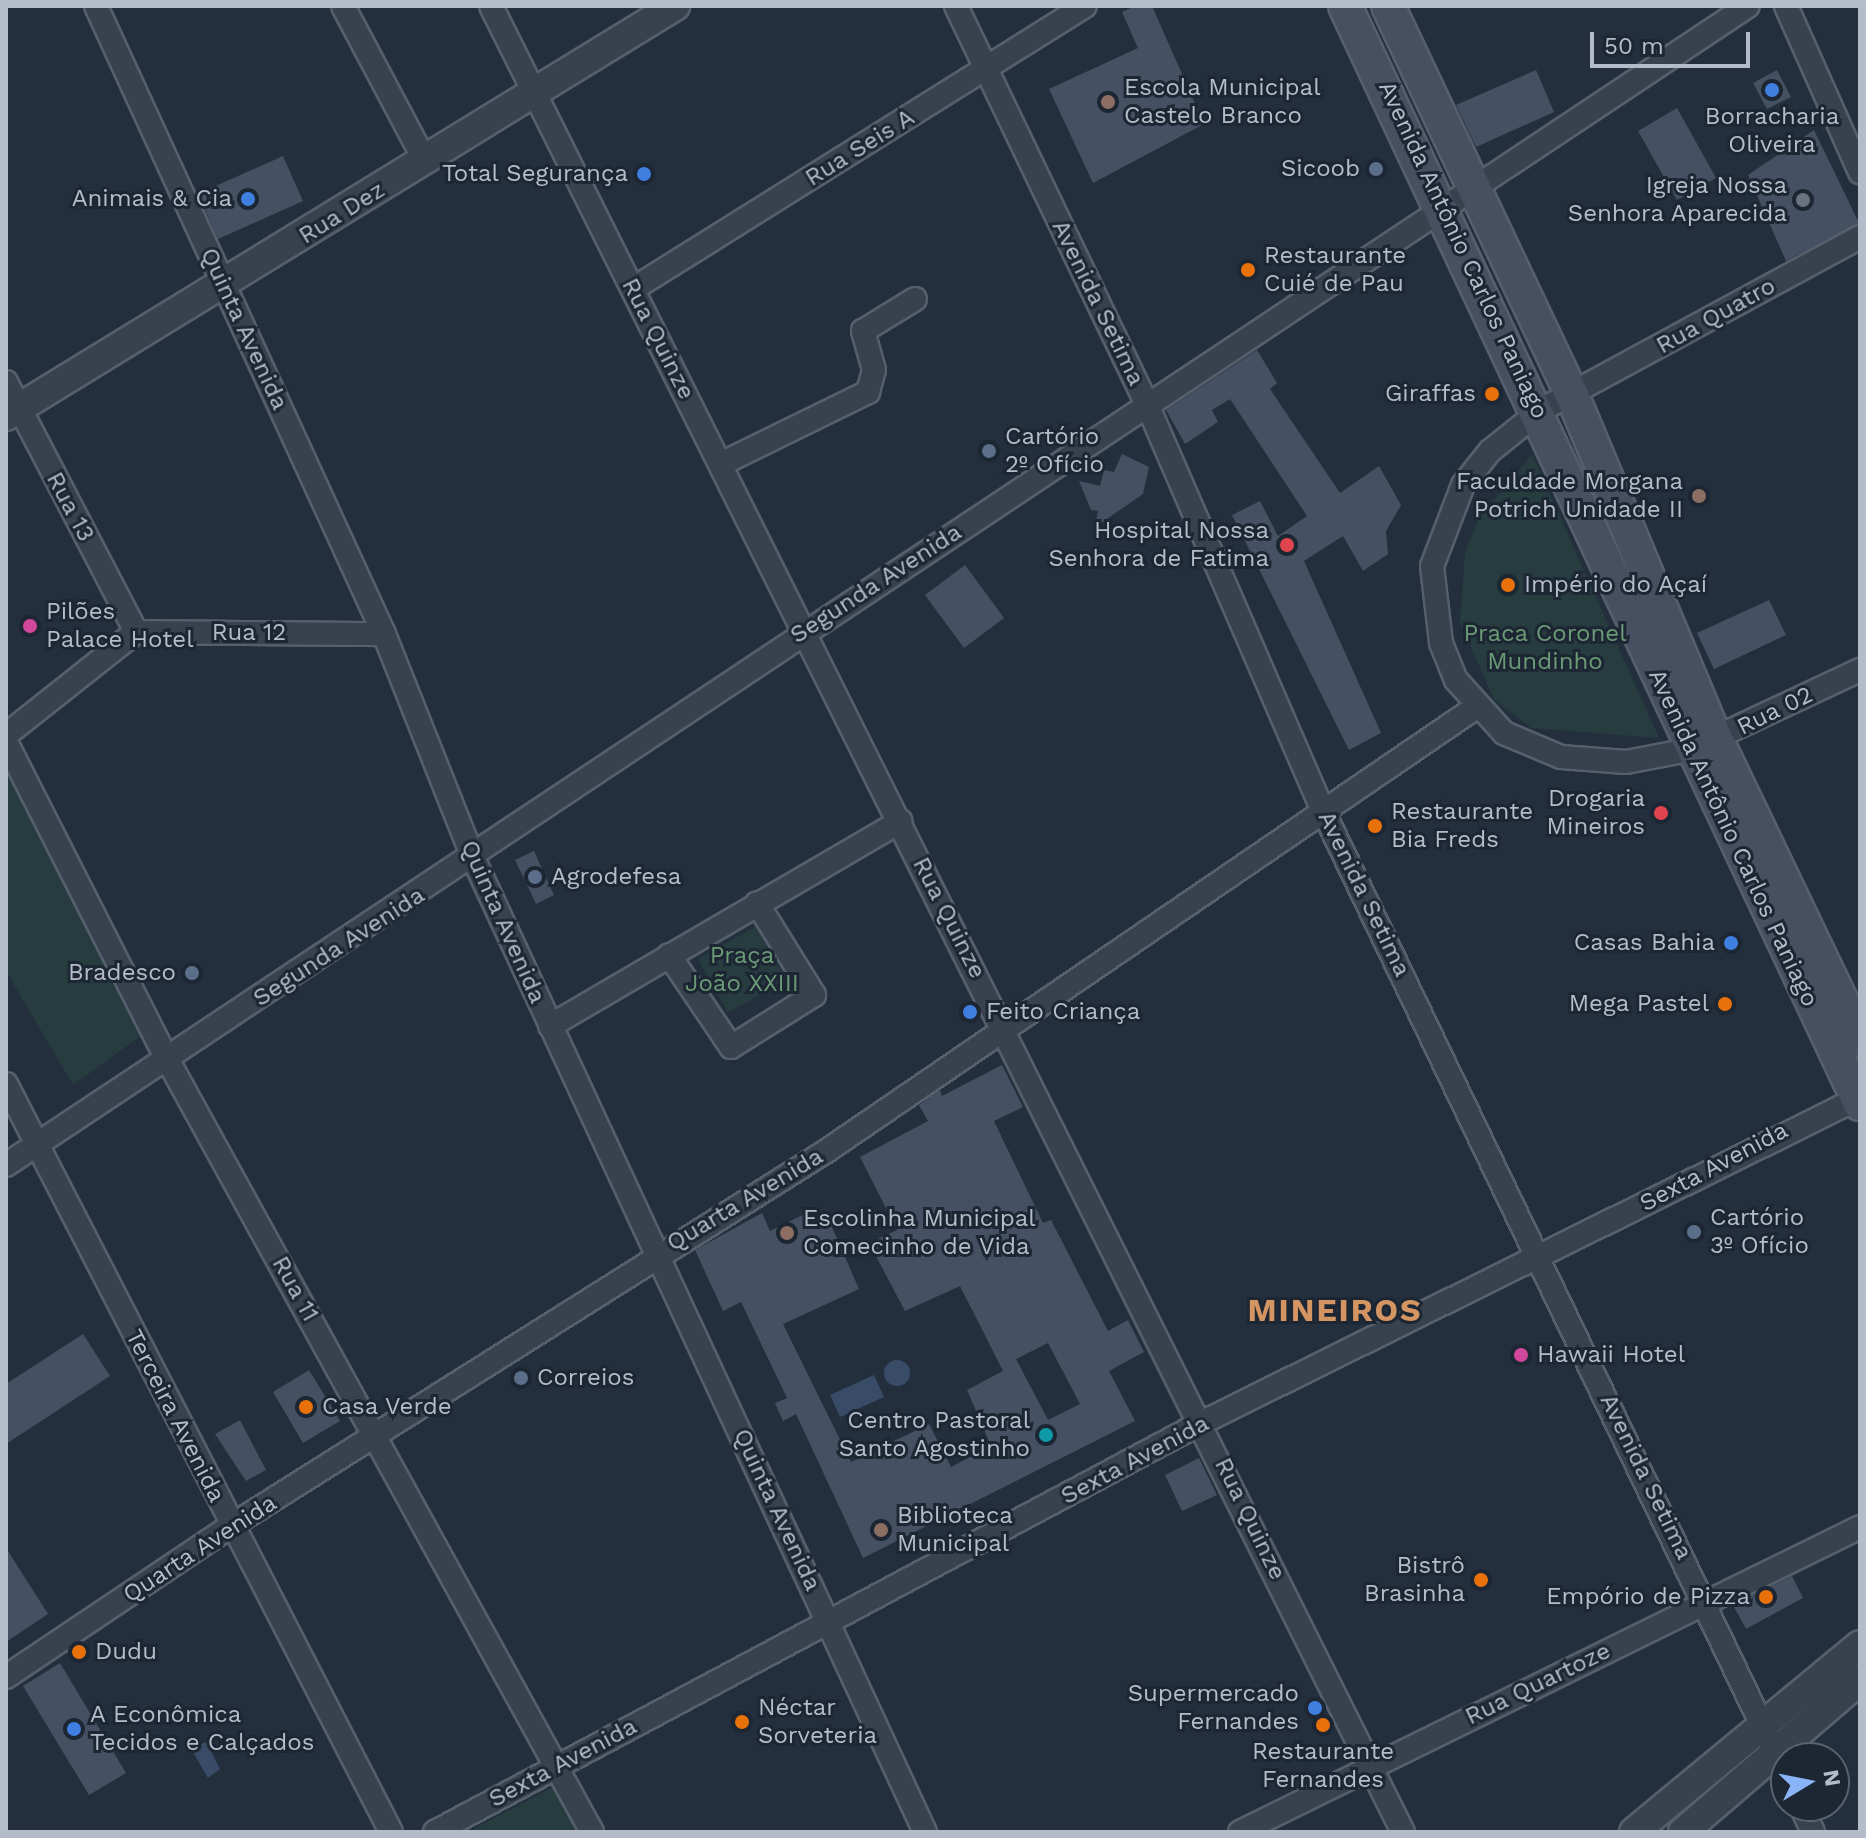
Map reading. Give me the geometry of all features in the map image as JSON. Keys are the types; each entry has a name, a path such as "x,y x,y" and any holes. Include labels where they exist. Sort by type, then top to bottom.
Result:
{"main road":[{"name":"Avenida Antônio Carlos Paniago","path":"1345,6 1391,94 1540,411 1808,964 1855,1094"},
{"name":"Avenida Antônio Carlos Paniago","path":"1388,6 1572,395 1702,745"},
{"path":"1391,94 1422,77"},
{"name":"Avenida Antônio Carlos Paniago","path":"1808,964 1860,1039"}],"street":[{"name":"Quinta Avenida","path":"96,6 384,634 474,860 659,1253 925,1832"},
{"path":"343,6 425,161"},
{"name":"Rua Quinze","path":"491,6 1203,1422 1403,1832"},
{"name":"Rua Dez","path":"12,412 225,287 425,161 536,96 675,6"},
{"name":"Avenida Setima","path":"956,6 1149,409 1323,811 1705,1602 1770,1745"},
{"name":"Rua Seis A","path":"633,289 1085,6"},
{"name":"Segunda Avenida","path":"6,1165 166,1057 474,860 804,629 1149,409 1442,204 1748,6"},
{"path":"1786,6 1860,172"},
{"name":"Rua Quatro","path":"1475,708 1441,643 1432,566 1463,485 1490,451 1540,411 1860,237"},
{"path":"721,464 868,392 874,370 863,331 915,299"},
{"name":"Rua 13","path":"6,382 12,412 136,632"},
{"path":"6,735 136,632"},
{"name":"Rua 12","path":"136,632 384,634"},
{"name":"Rua 02","path":"1475,708 1504,733 1561,757 1626,762 1702,745 1860,670"},
{"name":"Quarta Avenida","path":"6,1677 231,1526 378,1438 659,1253 825,1152 1475,708"},
{"name":"Rua 11","path":"6,742 166,1057 592,1832"},
{"path":"550,1026 901,821"},
{"path":"669,955 731,1047 814,995 757,903"},
{"name":"Terceira Avenida","path":"6,1084 391,1832"},
{"name":"Sexta Avenida","path":"435,1832 555,1765 830,1626 1203,1422 1540,1258 1855,1094"},
{"name":"Rua Quartoze","path":"1240,1832 1370,1765 1860,1527"},
{"path":"1634,1832 1860,1645"},
{"path":"1802,1742 1860,1680"},
{"path":"1683,1832 1770,1772"}],"green space":[{"name":"Praca Coronel Mundinho","path":"1532,454 1659,738 1531,728 1494,700 1460,622 1465,552 1479,518"},
{"path":"6,756 141,1036 73,1085 6,971"},
{"name":"Praça João XXIII","path":"756,926 786,980 728,1013 698,959"},
{"path":"558,1784 586,1832 468,1832"}],"water":[{"path":"897,1360 906,1364 910,1373 906,1382 897,1386 888,1382 884,1373 888,1364"},
{"path":"874,1375 884,1397 840,1417 830,1395"},
{"path":"206,1742 220,1769 208,1778 191,1749"}],"building":[{"name":"Escola Municipal Castelo Branco","path":"1135,6 1152,6 1204,124 1093,183 1049,89 1138,48 1122,12"},
{"path":"1536,70 1554,112 1476,147 1456,105"},
{"name":"Borracharia Oliveira","path":"1777,70 1791,97 1767,109 1753,83"},
{"path":"1677,108 1716,178 1677,200 1638,131"},
{"name":"Igreja Nossa Senhora Aparecida","path":"1814,130 1859,223 1786,261 1748,175"},
{"name":"Animais & Cia","path":"283,156 303,201 218,239 198,194"},
{"name":"Hospital Nossa Senhora de Fatima","path":"1257,350 1277,383 1270,389 1340,493 1379,466 1401,505 1386,531 1388,554 1363,571 1343,536 1304,561 1381,733 1349,750 1232,515 1260,501 1278,536 1307,516 1230,399 1212,410 1218,422 1185,444 1166,410"},
{"path":"1122,454 1149,467 1143,494 1095,527 1098,511 1091,510 1079,481 1100,486 1104,470 1114,472"},
{"path":"965,565 1004,618 964,648 925,595"},
{"path":"1769,600 1786,635 1714,669 1697,633"},
{"name":"Agrodefesa","path":"534,851 554,895 536,904 515,860"},
{"path":"1002,1065 1023,1107 994,1121 1043,1223 1051,1220 1108,1331 1128,1320 1144,1352 1109,1371 1135,1421 863,1558 796,1414 783,1421 775,1403 787,1398 741,1302 723,1311 695,1250 762,1213 770,1231 815,1209 824,1228 831,1225 859,1289 783,1324 851,1462 929,1424 951,1467 991,1446 967,1390 1003,1371 960,1286 905,1311 869,1243 897,1230 860,1157 928,1121 919,1105 940,1090 942,1096","holes":["1048,1343 1080,1404 1048,1420 1016,1359"]},
{"path":"83,1334 110,1376 6,1444 6,1384"},
{"name":"Casa Verde","path":"309,1370 340,1421 303,1443 273,1392"},
{"path":"240,1420 266,1470 246,1481 215,1434"},
{"path":"1199,1458 1217,1495 1182,1511 1165,1475"},
{"path":"6,1548 48,1614 6,1642"},
{"name":"Empório de Pizza","path":"1792,1576 1803,1598 1746,1629 1733,1605"},
{"name":"A Econômica Tecidos e Calçados","path":"60,1663 126,1773 89,1795 23,1686"}],"place":[{"name":"Borracharia Oliveira","path":"1772,90"},
{"name":"Escola Municipal Castelo Branco","path":"1108,102"},
{"name":"Sicoob","path":"1376,169"},
{"name":"Total Segurança","path":"644,174"},
{"name":"Animais & Cia","path":"248,199"},
{"name":"Igreja Nossa Senhora Aparecida","path":"1803,200"},
{"name":"Restaurante Cuié de Pau","path":"1248,270"},
{"name":"Giraffas","path":"1492,394"},
{"name":"Cartório 2º Ofício","path":"989,451"},
{"name":"Faculdade Morgana Potrich Unidade II","path":"1699,496"},
{"name":"Hospital Nossa Senhora de Fatima","path":"1287,545"},
{"name":"Império do Açaí","path":"1508,585"},
{"name":"Pilões Palace Hotel","path":"30,626"},
{"name":"Drogaria Mineiros","path":"1661,813"},
{"name":"Restaurante Bia Freds","path":"1375,826"},
{"name":"Agrodefesa","path":"535,877"},
{"name":"Casas Bahia","path":"1731,943"},
{"name":"Bradesco","path":"192,973"},
{"name":"Mega Pastel","path":"1725,1004"},
{"name":"Feito Criança","path":"970,1012"},
{"name":"Cartório 3º Ofício","path":"1694,1232"},
{"name":"Escolinha Municipal Comecinho de Vida","path":"787,1233"},
{"name":"Hawaii Hotel","path":"1521,1355"},
{"name":"Correios","path":"521,1378"},
{"name":"Casa Verde","path":"306,1407"},
{"name":"Centro Pastoral Santo Agostinho","path":"1046,1435"},
{"name":"Biblioteca Municipal","path":"881,1530"},
{"name":"Bistrô Brasinha","path":"1481,1580"},
{"name":"Empório de Pizza","path":"1766,1597"},
{"name":"Dudu","path":"79,1652"},
{"name":"Supermercado Fernandes","path":"1315,1708"},
{"name":"Néctar Sorveteria","path":"742,1722"},
{"name":"Restaurante Fernandes","path":"1323,1725"},
{"name":"A Econômica Tecidos e Calçados","path":"74,1729"}],"district":[{"name":"MINEIROS","path":"1335,1310"}]}
